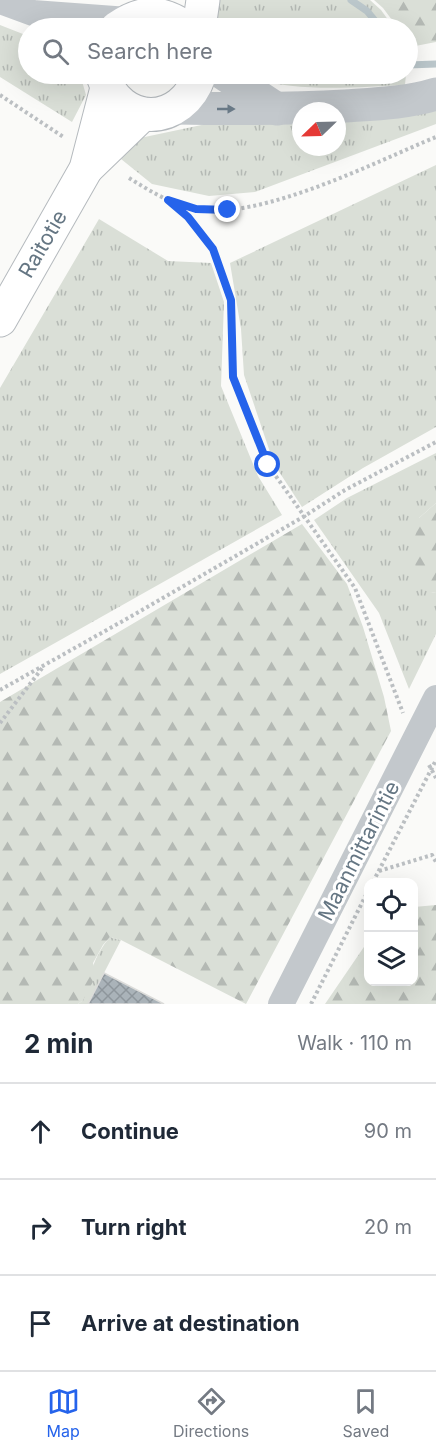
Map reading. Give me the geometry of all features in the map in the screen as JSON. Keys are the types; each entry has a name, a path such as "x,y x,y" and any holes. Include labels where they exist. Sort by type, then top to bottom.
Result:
{"main road":[{"path":"200,18 203,0"},
{"name":"Raitotie","path":"86,169 102,84"},
{"path":"108,84 123,105 143,114 160,114 175,108 187,99 197,84"},
{"name":"Raitotie","path":"0,320 86,169 143,114"}],"street":[{"path":"0,1 36,18"},
{"path":"239,84 277,109"},
{"path":"175,108 277,109 384,104 436,94"},
{"name":"Maanmittarintie","path":"281,1004 436,698"}],"path":[{"path":"0,95 66,138"},
{"path":"168,200 196,209 228,210 278,201 436,137"},
{"path":"129,178 168,200 188,217 213,249 231,300 233,377 268,465 355,588 414,743 436,778"},
{"path":"0,690 303,517 345,490 436,442"},
{"path":"0,723 46,664"},
{"path":"375,878 436,760"},
{"path":"378,871 434,855 436,862"},
{"path":"311,1004 364,901"}],"green space":[{"path":"220,0 370,0 387,18 216,18"},
{"path":"374,0 436,0 436,42 418,45 418,18 390,18"},
{"path":"0,25 18,32 18,84 83,84 86,95 72,122 0,77"},
{"path":"280,84 405,84 344,88"},
{"path":"436,111 436,124 255,192 209,196 152,184 121,159 140,138 211,123 292,121 292,156 346,156 346,120"},
{"path":"436,165 436,427 363,468 302,507 274,464 244,375 241,329 230,263"},
{"path":"99,219 168,261 211,263 224,302 221,386 258,476 282,515 0,674 0,388"},
{"path":"436,453 436,503 419,518 431,593 436,592 436,634 409,689 379,613 314,520 347,498"},
{"path":"436,503 436,592 431,593 417,579 413,546 419,518"},
{"path":"302,524 347,584 363,627 384,697 391,731 246,1004 121,940 110,937 93,963 96,976 83,1000 78,1004 0,1004 0,702"},
{"path":"436,905 436,1004 325,1004 364,947 364,986 418,986 418,907"},
{"path":"110,937 121,940 88,1004 78,1004 83,1000 96,959"}],"building":[{"path":"104,973 164,1004 88,1004"}],"waterway":[{"path":"351,0 373,18"},
{"path":"418,65 436,64"}],"route":[{"path":"228,210 196,209 168,200 188,217 213,249 231,300 233,377 268,465"}]}
